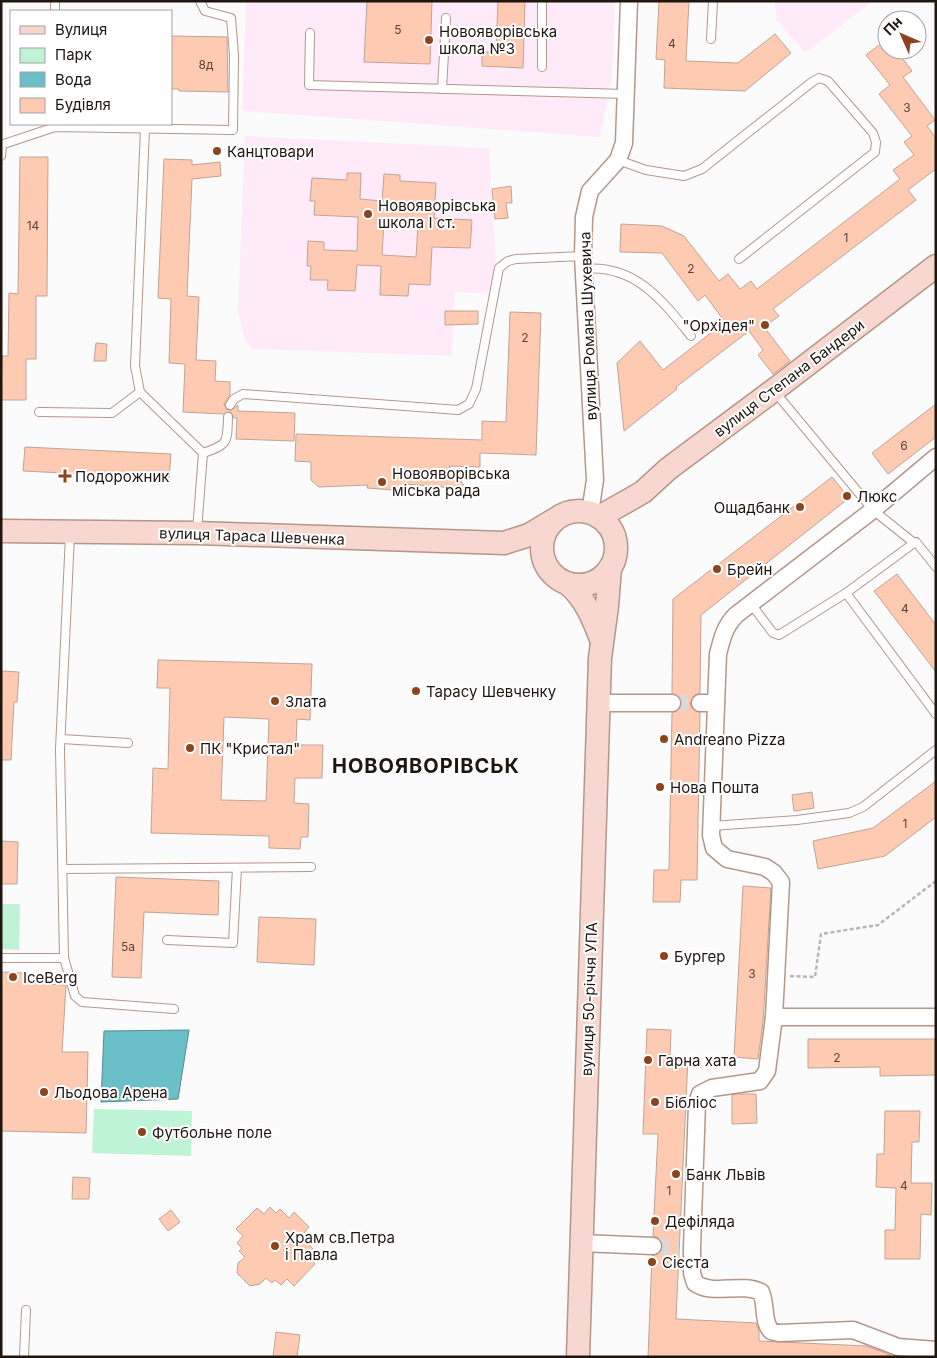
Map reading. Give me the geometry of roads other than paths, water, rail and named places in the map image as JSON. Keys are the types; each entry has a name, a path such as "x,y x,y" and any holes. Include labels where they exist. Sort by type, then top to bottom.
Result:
{"street":[{"name":"вулиця Романа Шухевича","path":"595,515 584,262 584,216 590,191 618,160 624,143 629,1"},
{"name":"вулиця Степана Бандери","path":"595,515 643,492 668,470 936,266"},
{"path":"936,457 873,510 728,623 722,638 708,703 712,835 714,848 727,859 765,867 774,873 781,882 774,1017 767,1071 760,1081 712,1088 700,1094 697,1103 686,1247 695,1283 702,1288 752,1288 761,1292 765,1302 766,1325 771,1332 852,1330 876,1342 898,1347 936,1350"},
{"name":"вулиця Степана Бандери","path":"615,540 643,492"},
{"path":"581,511 595,515 606,523 615,540 614,559 610,568 595,581 586,584 567,583 558,579 546,564 542,546 544,536 554,520 562,515 581,511"},
{"name":"вулиця Тараса Шевченка","path":"1,531 197,533 504,543 528,535 554,520"},
{"name":"вулиця Тараса Шевченка","path":"504,543 546,564"},
{"name":"вулиця 50-річчя УПА","path":"578,1357 598,703 602,640 608,606 610,568"},
{"name":"вулиця 50-річчя УПА","path":"567,583 584,600 602,640"},
{"path":"598,703 672,703"},
{"path":"774,1017 936,1017"},
{"path":"581,1243 653,1246"}],"lane":[{"path":"1,156 2,145 56,125 233,130 234,55 231,18 205,11 200,1"},
{"path":"542,1 542,67"},
{"path":"711,39 713,1"},
{"path":"442,89 446,18"},
{"path":"310,34 309,85 626,94"},
{"path":"618,160 646,170 684,176 702,169 812,82 819,78 828,81 873,133 876,142 875,152 739,259"},
{"path":"145,129 135,366 140,392 203,453"},
{"path":"230,405 234,399 243,394 458,410 469,404 476,390 499,268 508,261 516,259 584,262 594,268 618,272 649,288 691,336"},
{"path":"774,390 873,510 914,543 916,542 936,567"},
{"path":"39,412 112,413 140,392"},
{"path":"203,453 222,446 227,439 228,417"},
{"path":"197,533 203,453"},
{"path":"70,533 61,738 64,958 75,996 82,1002 174,1009"},
{"path":"751,604 774,633 779,635 846,593 914,543"},
{"path":"846,593 936,714"},
{"path":"61,738 128,743"},
{"path":"712,826 797,820 849,812 863,807 936,750"},
{"path":"63,869 311,867"},
{"path":"167,940 233,943 237,868"},
{"path":"1,958 64,958"},
{"path":"24,1357 26,1310"}],"water":[{"path":"189,1030 178,1099 101,1102 104,1031"}],"tunnel":[{"path":"672,703 700,703"},
{"path":"653,1246 679,1247"}],"place":[{"name":"Новояворівська школа №3","path":"429,40"},
{"name":"Канцтовари","path":"217,151"},
{"name":"Новояворівська школа І ст.","path":"368,214"},
{"name":"\"Орхідея\"","path":"765,325"},
{"name":"Подорожник","path":"65,476"},
{"name":"Новояворівська міська рада","path":"382,482"},
{"name":"Люкс","path":"847,496"},
{"name":"Ощадбанк","path":"800,507"},
{"name":"Брейн","path":"717,569"},
{"name":"Тарасу Шевченку","path":"416,691"},
{"name":"Злата","path":"275,701"},
{"name":"Andreano Pizza","path":"664,739"},
{"name":"ПК \"Кристал\"","path":"190,748"},
{"name":"Нова Пошта","path":"660,787"},
{"name":"Бургер","path":"664,956"},
{"name":"IceBerg","path":"13,977"},
{"name":"Гарна хата","path":"648,1060"},
{"name":"Льодова Арена","path":"44,1092"},
{"name":"Бібліос","path":"655,1102"},
{"name":"Футбольне поле","path":"142,1132"},
{"name":"Банк Львів","path":"676,1174"},
{"name":"Дефіляда","path":"655,1221"},
{"name":"Храм св.Петра і Павла","path":"275,1246"},
{"name":"Сієста","path":"652,1262"}],"district":[{"name":"НОВОЯВОРІВСЬК","path":"426,766"}]}
